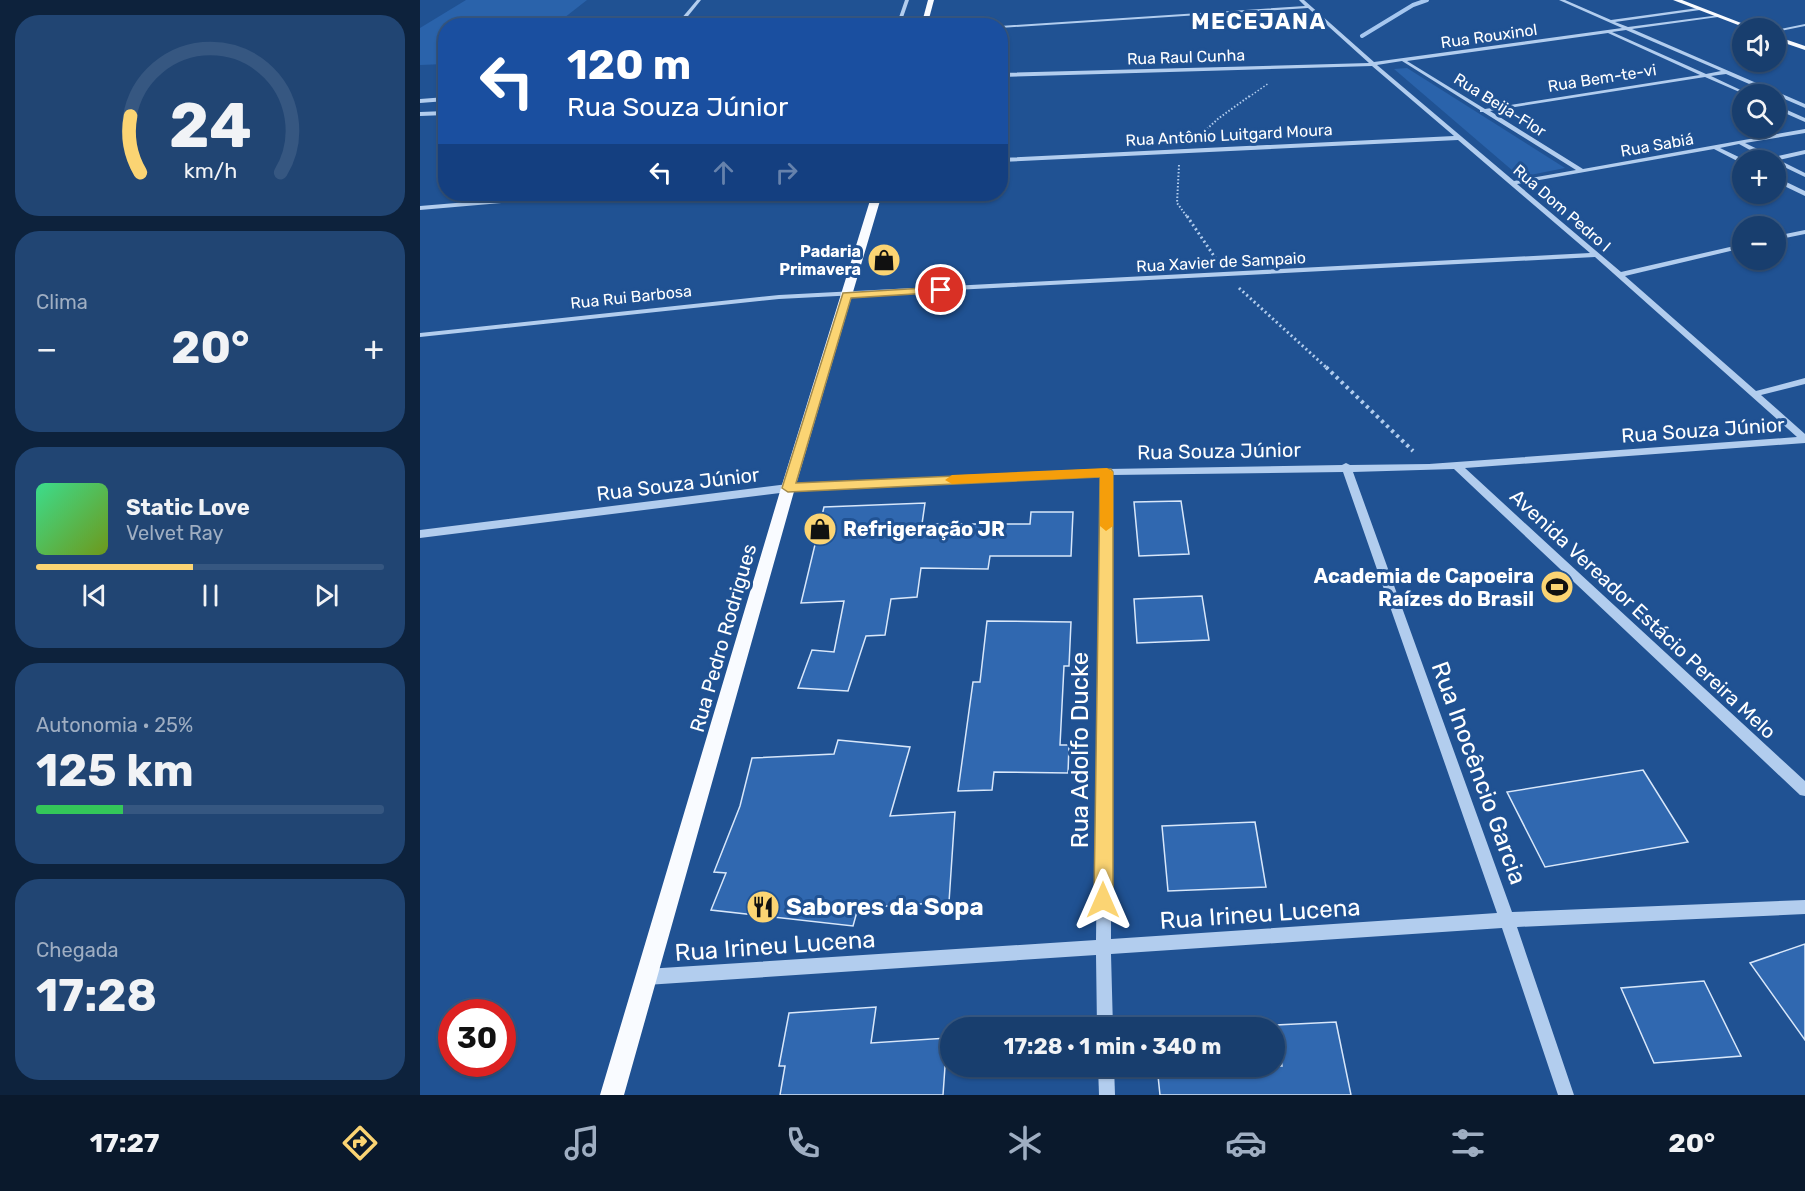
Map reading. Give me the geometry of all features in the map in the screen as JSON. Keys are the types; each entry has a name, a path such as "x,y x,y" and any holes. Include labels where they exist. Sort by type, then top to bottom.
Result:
{"main road":[{"path":"926,18 931,0"},
{"path":"1676,0 1732,21"},
{"path":"1786,41 1805,48"},
{"name":"Rua Pedro Rodrigues","path":"612,1095 788,488 875,201"}],"street":[{"path":"684,18 699,0"},
{"path":"901,18 907,0"},
{"name":"Rua Dom Pedro I","path":"1300,0 1620,275 1805,440"},
{"path":"1561,0 1805,106"},
{"path":"1008,26 1308,7"},
{"path":"1698,9 1610,21 1605,24 1609,33 1732,88"},
{"name":"Rua Rouxinol","path":"1373,64 1609,33 1718,16"},
{"path":"1786,29 1805,25"},
{"name":"Rua Beija-Flor","path":"1404,61 1582,171"},
{"name":"Rua Raul Cunha","path":"1008,75 1373,64"},
{"name":"Rua Bem-te-vi","path":"1482,111 1727,72"},
{"path":"420,101 438,100"},
{"path":"1786,111 1805,120"},
{"path":"420,114 438,113"},
{"name":"Rua Sabiá","path":"1513,183 1805,131"},
{"name":"Rua Antônio Luitgard Moura","path":"1008,160 1459,138"},
{"path":"1742,144 1753,150"},
{"path":"1717,148 1732,156"},
{"path":"1786,157 1805,153"},
{"path":"1786,167 1805,175"},
{"path":"1786,184 1805,194"},
{"path":"420,208 504,201"},
{"path":"1786,236 1805,232"},
{"path":"1620,275 1732,249"},
{"name":"Rua Xavier de Sampaio","path":"846,295 1597,255"},
{"name":"Rua Rui Barbosa","path":"420,335 732,301 846,295"},
{"path":"1755,394 1805,381"},
{"name":"Rua Souza Júnior","path":"420,534 788,488 1107,472 1456,465 1805,440"},
{"name":"Avenida Vereador Estácio Pereira Melo","path":"1456,465 1805,790"},
{"name":"Rua Inocêncio Garcia","path":"1346,466 1507,920 1566,1095"},
{"name":"Rua Adolfo Ducke","path":"1105,1017 1103,947 1107,472"},
{"name":"Rua Irineu Lucena","path":"646,976 1507,920 1805,907"},
{"path":"1106,1077 1107,1095"}],"shaded area":[{"path":"466,0 587,0 564,18 438,18 438,64 420,65 420,28"},
{"path":"1407,68 1565,168 1520,177 1394,69"}],"building":[{"path":"1181,501 1189,554 1139,556 1134,502"},
{"path":"925,503 922,524 1030,524 1031,512 1073,512 1071,556 990,556 988,569 921,568 917,597 891,599 885,635 866,636 848,691 798,688 812,650 834,652 844,601 801,603 824,507"},
{"path":"1202,596 1209,640 1137,643 1134,599"},
{"path":"987,621 1071,622 1069,666 1064,666 1060,745 1069,745 1068,773 994,772 992,790 958,791 973,682 980,682"},
{"path":"838,740 910,747 890,816 955,812 949,902 858,908 853,926 711,910 726,873 714,872 740,806 752,758 834,754"},
{"path":"1643,770 1688,842 1545,867 1507,792"},
{"path":"1255,822 1266,887 1168,891 1162,826"},
{"path":"1805,944 1805,1040 1750,963"},
{"path":"1704,981 1741,1056 1654,1063 1621,988"},
{"path":"876,1007 871,1043 940,1038 940,1077 944,1077 943,1095 780,1095 785,1066 779,1066 789,1013"},
{"path":"1336,1022 1351,1095 1160,1095 1158,1077 1285,1077 1285,1025"}],"waterway":[{"path":"1362,36 1413,5 1427,0"}],"slow traffic":[{"path":"952,480 1107,472 1106,526"}],"place":[{"name":"Padaria Primavera","path":"884,260"},
{"name":"Refrigeração JR","path":"820,529"},
{"name":"Academia de Capoeira Raízes do Brasil","path":"1557,587"},
{"name":"Sabores da Sopa","path":"763,907"}],"district":[{"name":"MECEJANA","path":"1259,21"}],"route":[{"path":"941,290 846,295 788,488 1107,472 1103,900"}]}
